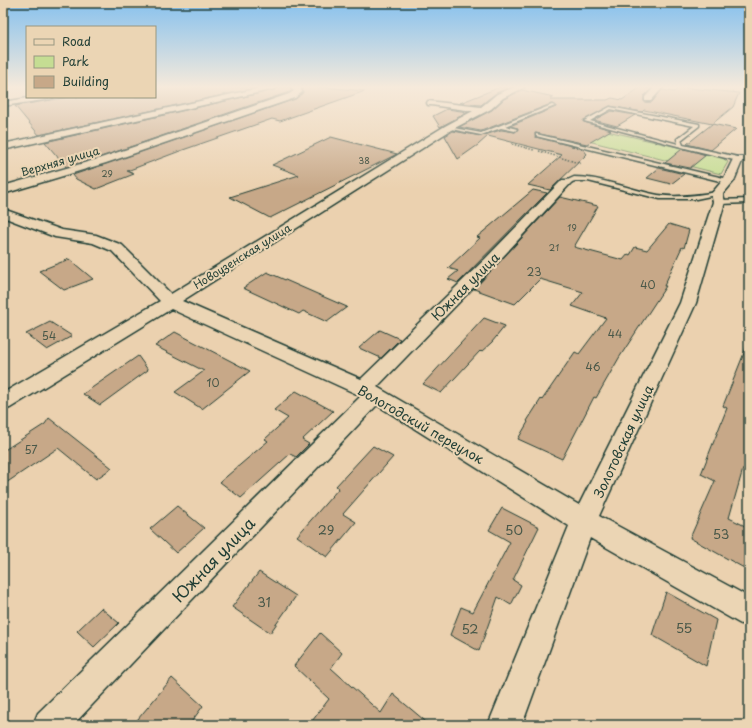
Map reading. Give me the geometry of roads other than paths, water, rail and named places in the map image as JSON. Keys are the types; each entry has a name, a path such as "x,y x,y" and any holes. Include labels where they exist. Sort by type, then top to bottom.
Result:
{"street":[{"path":"3,147 121,121"},
{"name":"Верхняя улица","path":"3,190 102,161 219,121"},
{"name":"Новоузенская улица","path":"3,403 107,341 461,121"},
{"name":"Золотовская улица","path":"504,725 584,521 688,303 718,198 743,159"},
{"name":"Южная улица","path":"50,725 566,182"},
{"name":"Вологодский переулок","path":"7,217 60,234 96,239 117,248 170,302 369,391 584,521 749,613"}],"lane":[{"path":"448,128 481,134 517,121"},
{"path":"586,121 682,146 743,159"},
{"path":"676,121 697,125 679,140 682,146"},
{"path":"502,127 516,130"},
{"path":"538,135 728,181"},
{"path":"566,182 574,179 588,180 660,197 718,198 749,201"}]}
